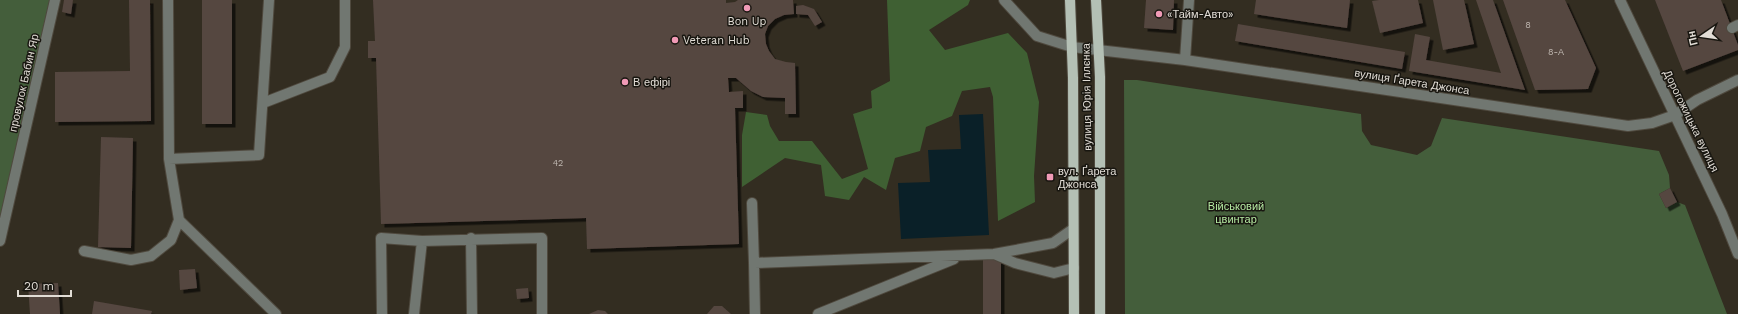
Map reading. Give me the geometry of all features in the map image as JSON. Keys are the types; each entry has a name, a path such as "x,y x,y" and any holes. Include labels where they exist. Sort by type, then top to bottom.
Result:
{"main road":[{"name":"вулиця Юрія Іллєнка","path":"1070,0 1072,47 1074,314"},
{"name":"вулиця Юрія Іллєнка","path":"1096,0 1099,51 1100,314"}],"street":[{"name":"провулок Бабин Яр","path":"0,242 55,0"},
{"path":"84,251 131,260 151,256 171,240 179,220 169,159 168,0"},
{"path":"169,159 260,155 269,0"},
{"path":"263,103 330,77 345,47 345,0"},
{"name":"вулиця Ґарета Джонса","path":"1004,0 1037,36 1072,47 1185,60 1621,125 1652,123 1675,115 1697,100 1738,80"},
{"path":"1185,60 1189,0"},
{"name":"Дорогожицька вулиця","path":"1620,0 1722,214 1738,254"},
{"path":"752,203 755,314"},
{"path":"179,220 276,314"},
{"path":"754,263 994,254 1053,243 1073,229"},
{"path":"382,314 381,238 422,241 471,238 542,238 542,314"},
{"path":"471,238 472,314"},
{"path":"414,314 422,241"},
{"path":"994,254 1015,263 1054,273 1074,268"},
{"path":"818,314 961,256"}],"green space":[{"path":"0,0 50,0 0,241"},
{"path":"887,0 970,0 968,5 929,30 945,50 1008,33 1027,53 1039,102 1034,176 1035,202 998,221 993,97 990,87 962,91 952,116 926,127 920,151 895,158 886,190 864,177 849,200 825,196 821,165 785,158 742,187 742,135 746,112 767,115 770,126 779,141 812,141 842,179 868,169 853,114 872,108 871,91 890,81"},
{"name":"Військовий цвинтар","path":"1124,80 1137,80 1361,114 1362,131 1371,145 1417,155 1431,146 1442,118 1659,151 1669,175 1670,188 1659,194 1666,208 1677,202 1685,205 1727,314 1125,314"}],"water":[{"path":"983,114 989,235 901,239 898,183 930,182 928,150 961,149 959,115"}],"building":[{"path":"64,0 73,0 71,14 62,12"},
{"path":"129,0 150,0 151,121 55,122 55,72 130,71"},
{"path":"202,0 232,0 232,124 202,124"},
{"path":"373,0 726,0 726,3 735,2 738,0 793,0 794,14 784,15 775,19 768,26 765,34 766,44 775,59 795,63 796,114 785,114 785,98 763,97 751,91 736,78 728,78 729,92 743,91 743,108 735,108 739,244 587,249 586,218 381,224 376,58 368,58 368,41 375,41"},
{"name":"«Тайм-Авто»","path":"1146,0 1174,0 1173,30 1144,28"},
{"path":"1256,0 1350,0 1347,28 1254,14"},
{"path":"1418,0 1423,23 1380,33 1372,1"},
{"path":"1433,0 1464,0 1474,44 1443,50"},
{"path":"1476,0 1493,0 1525,90 1409,71 1415,34 1430,37 1426,60 1501,73"},
{"path":"1503,0 1565,0 1596,68 1588,89 1535,90"},
{"path":"1655,0 1721,0 1738,45 1738,50 1683,71"},
{"path":"803,5 814,9 822,22 815,26 808,15 796,14 796,6"},
{"path":"1238,24 1405,52 1402,69 1235,41"},
{"path":"101,137 133,138 131,248 98,247"},
{"path":"1670,188 1677,202 1666,208 1659,194"},
{"path":"983,258 1001,258 1001,314 983,314"},
{"path":"195,269 197,288 180,290 179,270"},
{"path":"58,283 60,314 30,314 28,284"},
{"path":"528,288 529,298 517,299 516,289"},
{"path":"94,301 152,311 151,314 92,314"},
{"path":"714,306 722,306 731,314 707,314"},
{"path":"598,310 605,311 608,314 589,314"}],"place":[{"name":"Bon Up","path":"747,8"},
{"name":"«Тайм-Авто»","path":"1159,14"},
{"name":"Veteran Hub","path":"675,40"},
{"name":"В ефірі","path":"625,82"},
{"name":"вул. Ґарета Джонса","path":"1050,177"}]}
